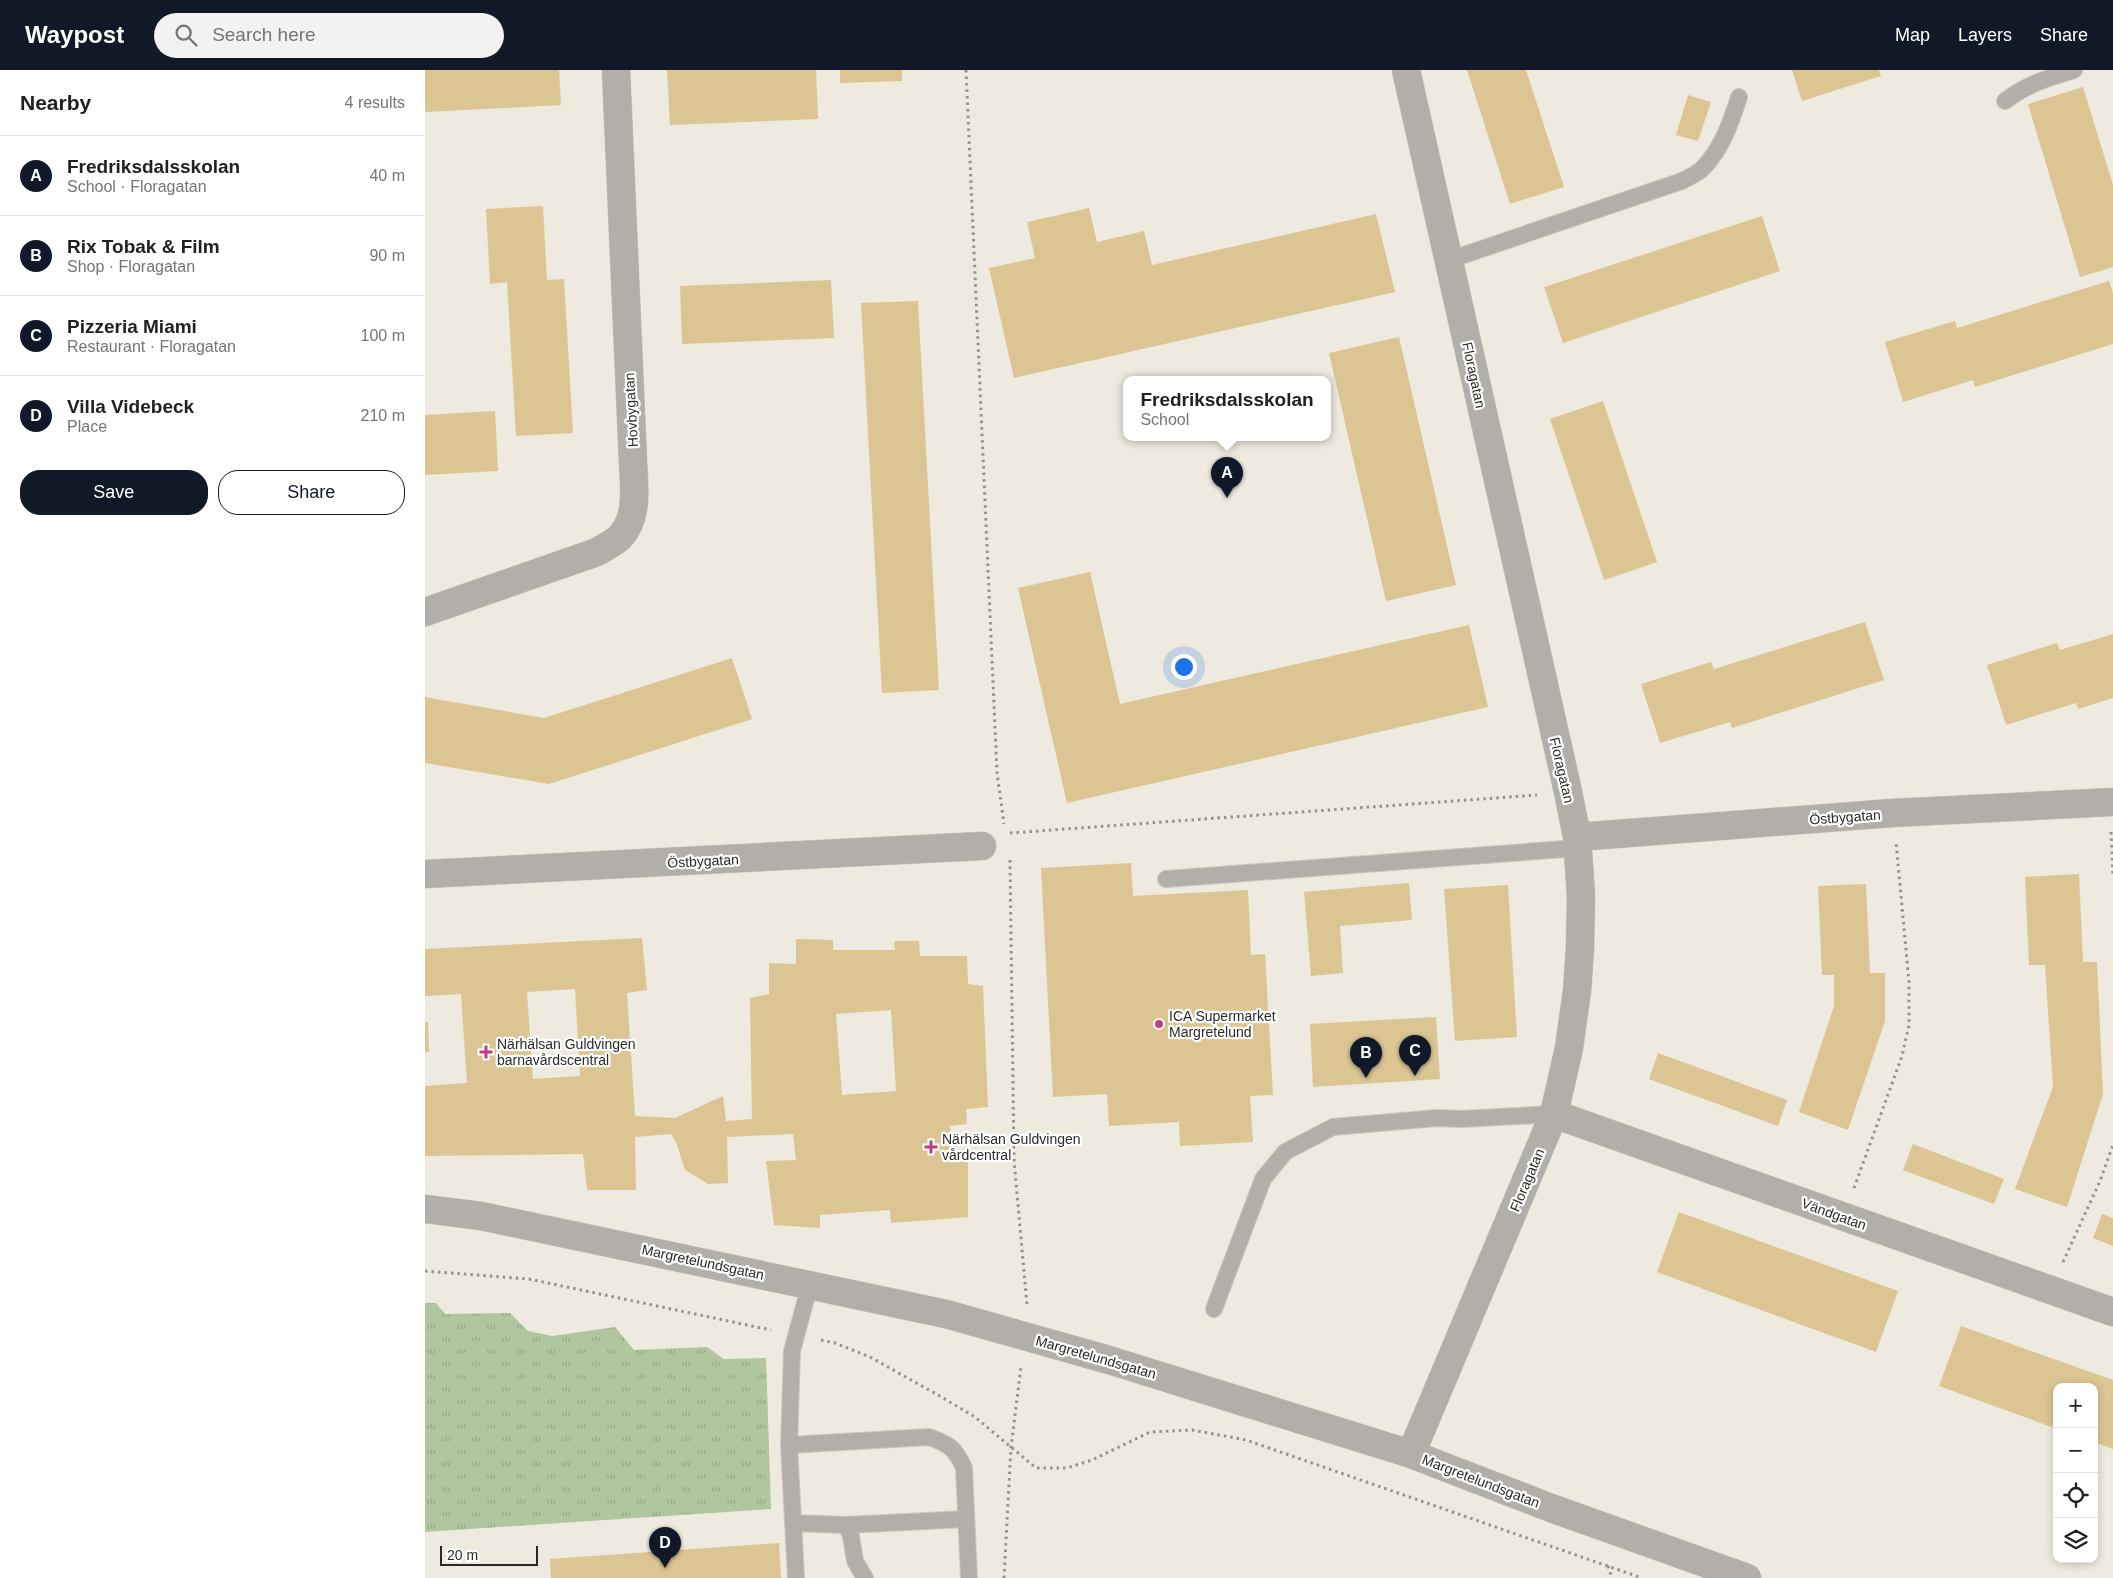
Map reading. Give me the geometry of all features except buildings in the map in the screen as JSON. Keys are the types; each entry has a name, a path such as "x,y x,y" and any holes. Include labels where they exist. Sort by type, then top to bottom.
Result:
{"street":[{"name":"Hovbygatan","path":"425,612 597,552 620,537 629,525 634,511 616,70"},
{"name":"Floragatan","path":"1406,70 1568,792 1577,842 1581,896 1577,991 1569,1048 1554,1114 1411,1454"},
{"name":"Östbygatan","path":"1577,842 1892,813 2111,802"},
{"name":"Östbygatan","path":"425,874 982,846"},
{"name":"Vändgatan","path":"1554,1114 2113,1312"},
{"name":"Margretelundsgatan","path":"425,1209 481,1216 946,1314 1052,1344 1411,1454 1551,1508 1700,1570 1747,1578"}],"lane":[{"path":"2005,101 2017,91 2050,77 2074,70"},
{"path":"1449,260 1682,181 1701,170 1715,153 1730,126 1739,97"},
{"path":"1166,879 1577,842"},
{"path":"1214,1309 1263,1179 1285,1152 1333,1127 1437,1118 1462,1119 1554,1114"},
{"path":"795,1578 789,1445 792,1351 810,1284"},
{"path":"789,1445 929,1437 947,1443 958,1455 964,1468 969,1578"},
{"path":"794,1523 846,1526 966,1518"},
{"path":"846,1526 851,1536 855,1561 865,1578"}],"path":[{"path":"966,70 997,773 1006,833 1494,800 1568,792"},
{"path":"2111,802 2113,876"},
{"path":"1843,1217 1901,1056 1909,1025 1909,982 1901,886 1892,813"},
{"path":"1009,858 1014,1160 1027,1308"},
{"path":"2051,1290 2100,1181 2113,1145"},
{"path":"425,1270 529,1279 835,1343 870,1357 975,1417 1036,1468 1067,1468 1092,1460 1151,1432 1192,1430 1246,1440 1642,1578"},
{"path":"1004,1578 1011,1447 1021,1363"},
{"path":"1608,1566 1612,1578"}],"green space":[{"path":"425,1303 436,1303 445,1314 510,1313 528,1331 552,1336 615,1327 634,1350 707,1347 724,1359 766,1358 771,1509 425,1532"}],"place":[{"name":"Fredriksdalsskolan","path":"1227,498"},
{"name":"ICA Supermarket Margretelund","path":"1159,1024"},
{"name":"Närhälsan Guldvingen barnavårdscentral","path":"486,1052"},
{"name":"Pizzeria Miami","path":"1415,1076"},
{"name":"Rix Tobak & Film","path":"1366,1078"},
{"name":"Närhälsan Guldvingen vårdcentral","path":"931,1147"},
{"name":"Villa Videbeck","path":"665,1568"}]}
